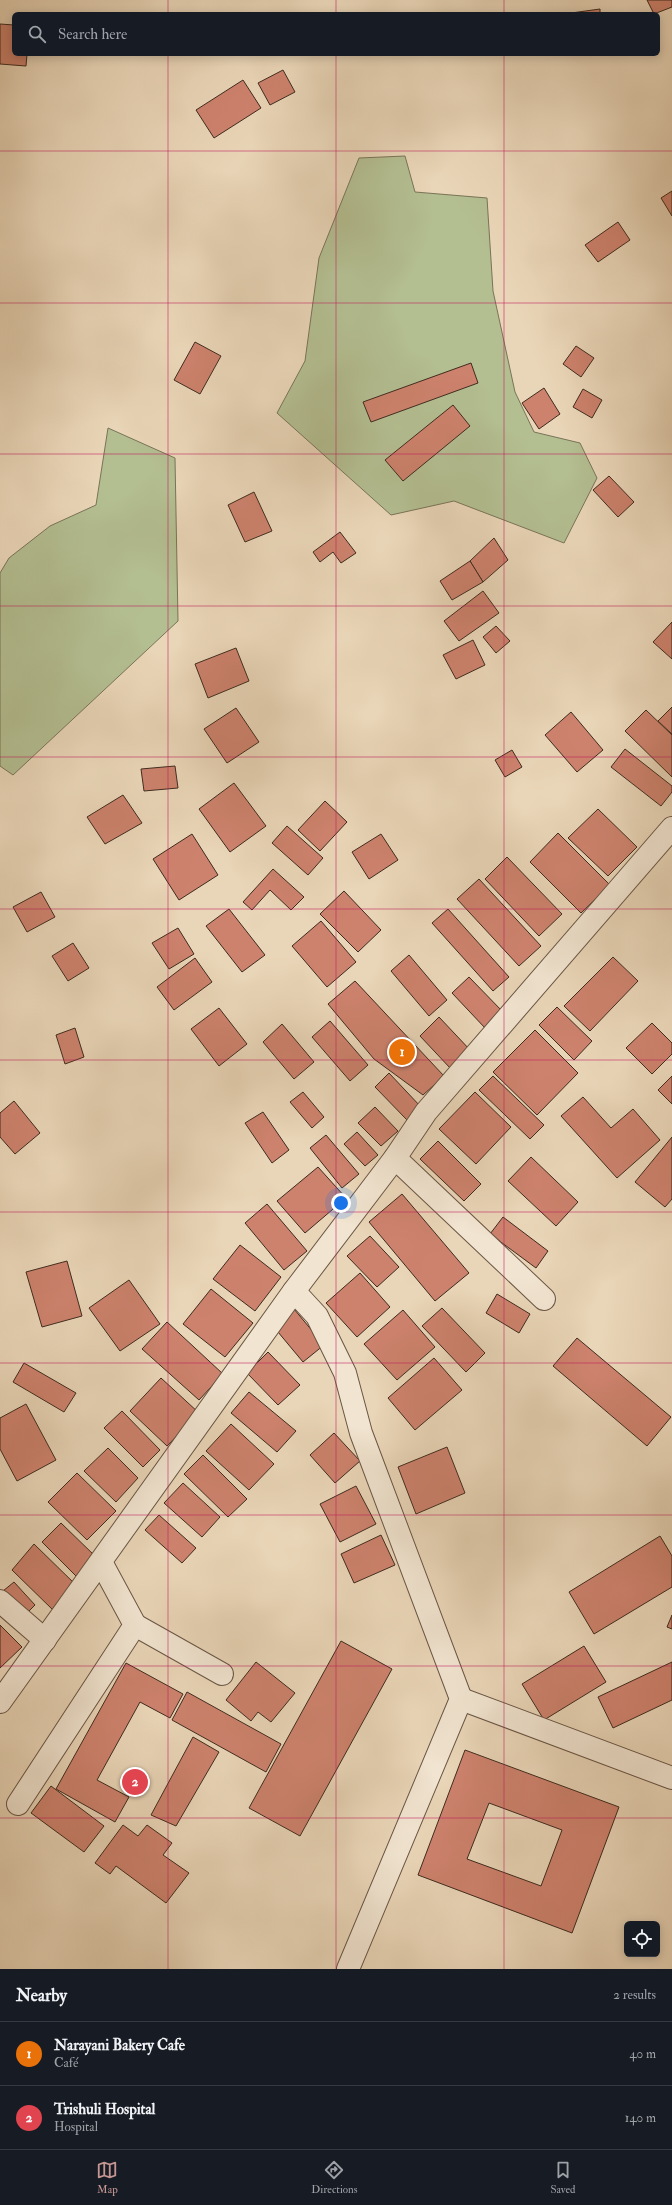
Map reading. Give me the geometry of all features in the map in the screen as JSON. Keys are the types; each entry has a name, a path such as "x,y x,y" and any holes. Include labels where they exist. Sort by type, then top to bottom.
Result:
{"street":[{"path":"0,1702 294,1291 394,1158 426,1112 672,828"},
{"path":"394,1158 544,1300"},
{"path":"294,1291 317,1316 345,1373 361,1433 461,1699 348,1969"},
{"path":"100,1562 135,1625 222,1674"},
{"path":"0,1601 45,1640"},
{"path":"18,1804 135,1625"},
{"path":"461,1699 672,1778"}],"green space":[{"path":"405,156 415,192 487,198 493,291 515,392 534,432 580,443 597,478 564,543 454,501 391,515 277,413 305,361 319,258 359,158"},
{"path":"108,428 175,458 178,621 13,775 0,766 0,573 9,558 50,526 96,505"}],"building":[{"path":"647,0 672,0 672,7 659,12 653,12"},
{"path":"600,9 600,12 578,12"},
{"path":"0,24 12,25 12,56 27,56 26,66 0,64"},
{"path":"283,70 295,92 270,105 258,83"},
{"path":"243,80 261,108 214,138 196,110"},
{"path":"672,191 672,216 661,198"},
{"path":"618,222 630,240 598,262 585,245"},
{"path":"195,342 221,356 200,394 174,380"},
{"path":"576,346 594,358 581,377 563,364"},
{"path":"471,363 478,383 371,422 363,402"},
{"path":"544,388 560,414 539,429 522,403"},
{"path":"583,389 602,400 592,418 573,407"},
{"path":"453,405 470,426 403,481 385,460"},
{"path":"609,476 634,502 618,517 593,490"},
{"path":"254,492 272,531 245,542 228,505"},
{"path":"340,532 356,553 341,563 333,552 320,562 313,552"},
{"path":"494,538 508,560 483,582 470,561"},
{"path":"470,561 483,582 452,600 440,581"},
{"path":"483,591 499,613 459,641 444,621"},
{"path":"672,622 672,659 653,642"},
{"path":"496,626 510,641 496,653 483,637"},
{"path":"473,640 485,665 456,679 443,655"},
{"path":"236,648 249,681 208,698 195,664"},
{"path":"672,707 672,734 658,721"},
{"path":"236,708 259,742 227,763 204,729"},
{"path":"646,710 672,735 672,777 625,731"},
{"path":"571,712 603,750 577,772 545,735"},
{"path":"625,749 672,786 672,792 661,806 611,767"},
{"path":"512,750 522,767 505,777 495,760"},
{"path":"175,766 178,788 144,791 141,769"},
{"path":"234,783 266,826 230,852 199,809"},
{"path":"123,795 142,823 105,844 87,817"},
{"path":"325,801 347,822 320,851 298,830"},
{"path":"598,809 637,847 608,876 568,838"},
{"path":"287,826 323,858 308,875 272,843"},
{"path":"558,833 610,885 581,913 530,862"},
{"path":"192,834 218,875 179,900 153,859"},
{"path":"381,834 398,860 369,879 352,852"},
{"path":"507,857 562,914 539,936 485,879"},
{"path":"273,869 304,897 291,910 270,890 252,910 243,902"},
{"path":"479,879 541,946 519,966 457,899"},
{"path":"344,891 381,930 358,952 320,914"},
{"path":"41,892 55,917 27,932 13,907"},
{"path":"229,909 265,955 242,972 206,926"},
{"path":"448,909 509,977 493,991 432,923"},
{"path":"321,921 356,962 327,987 292,946"},
{"path":"178,928 194,954 169,969 152,943"},
{"path":"73,943 89,968 68,981 52,956"},
{"path":"409,955 447,1000 429,1016 391,971"},
{"path":"613,957 638,981 590,1031 564,1006"},
{"path":"195,958 212,982 174,1010 157,987"},
{"path":"469,977 504,1013 486,1029 452,993"},
{"path":"355,981 444,1076 423,1095 374,1059 328,1004"},
{"path":"557,1007 592,1041 574,1060 539,1025"},
{"path":"219,1008 247,1044 219,1066 191,1029"},
{"path":"439,1017 471,1051 451,1069 420,1036"},
{"path":"330,1021 368,1065 350,1081 312,1037"},
{"path":"652,1023 672,1043 672,1054 652,1074 626,1048"},
{"path":"282,1024 314,1062 294,1079 263,1042"},
{"path":"75,1028 84,1057 65,1064 56,1035"},
{"path":"535,1030 578,1073 537,1115 493,1072"},
{"path":"389,1073 421,1107 407,1120 375,1087"},
{"path":"493,1076 544,1125 530,1139 479,1090"},
{"path":"672,1076 672,1104 658,1090"},
{"path":"303,1092 324,1117 312,1128 290,1102"},
{"path":"475,1092 511,1127 476,1164 439,1129"},
{"path":"583,1097 611,1128 633,1109 660,1140 617,1178 561,1116"},
{"path":"14,1101 40,1133 15,1154 0,1137 0,1113"},
{"path":"375,1107 398,1131 381,1146 358,1123"},
{"path":"263,1112 289,1150 272,1163 245,1123"},
{"path":"357,1132 378,1155 365,1166 344,1144"},
{"path":"326,1135 359,1174 342,1188 310,1148"},
{"path":"672,1137 672,1199 665,1207 635,1182"},
{"path":"438,1141 481,1184 464,1201 420,1159"},
{"path":"531,1157 578,1202 556,1226 508,1181"},
{"path":"318,1167 346,1198 305,1233 277,1201"},
{"path":"402,1194 469,1273 435,1301 369,1222"},
{"path":"267,1204 307,1251 284,1270 245,1223"},
{"path":"503,1217 548,1251 536,1268 490,1234"},
{"path":"370,1236 399,1267 377,1287 347,1256"},
{"path":"240,1245 281,1277 255,1311 213,1279"},
{"path":"67,1261 82,1316 42,1327 26,1272"},
{"path":"360,1273 390,1307 357,1337 326,1303"},
{"path":"129,1280 160,1324 120,1351 89,1308"},
{"path":"211,1289 253,1323 225,1357 183,1324"},
{"path":"497,1294 530,1314 519,1333 486,1313"},
{"path":"442,1308 485,1353 466,1372 422,1326"},
{"path":"294,1309 324,1345 303,1362 273,1326"},
{"path":"403,1310 435,1347 397,1380 364,1344"},
{"path":"167,1322 223,1374 199,1400 142,1349"},
{"path":"577,1338 671,1417 647,1446 553,1366"},
{"path":"268,1352 300,1385 278,1405 247,1373"},
{"path":"434,1358 462,1390 415,1430 388,1398"},
{"path":"24,1363 76,1393 64,1412 13,1382"},
{"path":"161,1378 199,1413 167,1446 130,1411"},
{"path":"249,1392 296,1431 277,1452 231,1413"},
{"path":"26,1404 56,1460 17,1481 0,1449 0,1418"},
{"path":"122,1411 160,1450 143,1467 104,1428"},
{"path":"231,1424 274,1464 249,1490 206,1451"},
{"path":"334,1433 360,1461 335,1483 310,1455"},
{"path":"447,1447 465,1493 416,1514 398,1467"},
{"path":"108,1448 138,1478 116,1502 84,1471"},
{"path":"203,1455 247,1499 228,1517 184,1474"},
{"path":"77,1473 116,1511 87,1540 48,1502"},
{"path":"183,1483 220,1517 202,1537 164,1503"},
{"path":"356,1486 376,1524 340,1542 320,1504"},
{"path":"159,1515 196,1548 182,1563 145,1530"},
{"path":"61,1523 95,1556 76,1576 42,1542"},
{"path":"381,1535 395,1565 354,1583 341,1554"},
{"path":"660,1536 672,1556 672,1587 594,1634 569,1592"},
{"path":"34,1544 76,1585 54,1611 12,1570"},
{"path":"14,1582 35,1605 25,1615 3,1591"},
{"path":"672,1615 672,1629 667,1627"},
{"path":"0,1625 22,1647 0,1668"},
{"path":"341,1641 392,1669 300,1836 249,1808"},
{"path":"584,1646 606,1682 544,1720 522,1684"},
{"path":"256,1662 295,1693 271,1722 258,1712 251,1721 226,1700"},
{"path":"672,1662 672,1700 613,1728 598,1697"},
{"path":"126,1663 183,1694 170,1718 140,1702 97,1780 129,1797 115,1822 56,1789"},
{"path":"187,1692 281,1744 266,1772 172,1720"},
{"path":"193,1737 219,1752 176,1826 151,1815"},
{"path":"465,1750 619,1807 572,1933 418,1875","holes":["489,1803 562,1830 541,1886 467,1859"]},
{"path":"51,1786 104,1826 84,1852 31,1813"},
{"path":"123,1825 138,1836 147,1825 172,1843 163,1855 189,1873 166,1903 116,1866 110,1874 95,1863"}],"place":[{"name":"Narayani Bakery Cafe","path":"402,1052"},
{"name":"Trishuli Hospital","path":"135,1782"}]}
